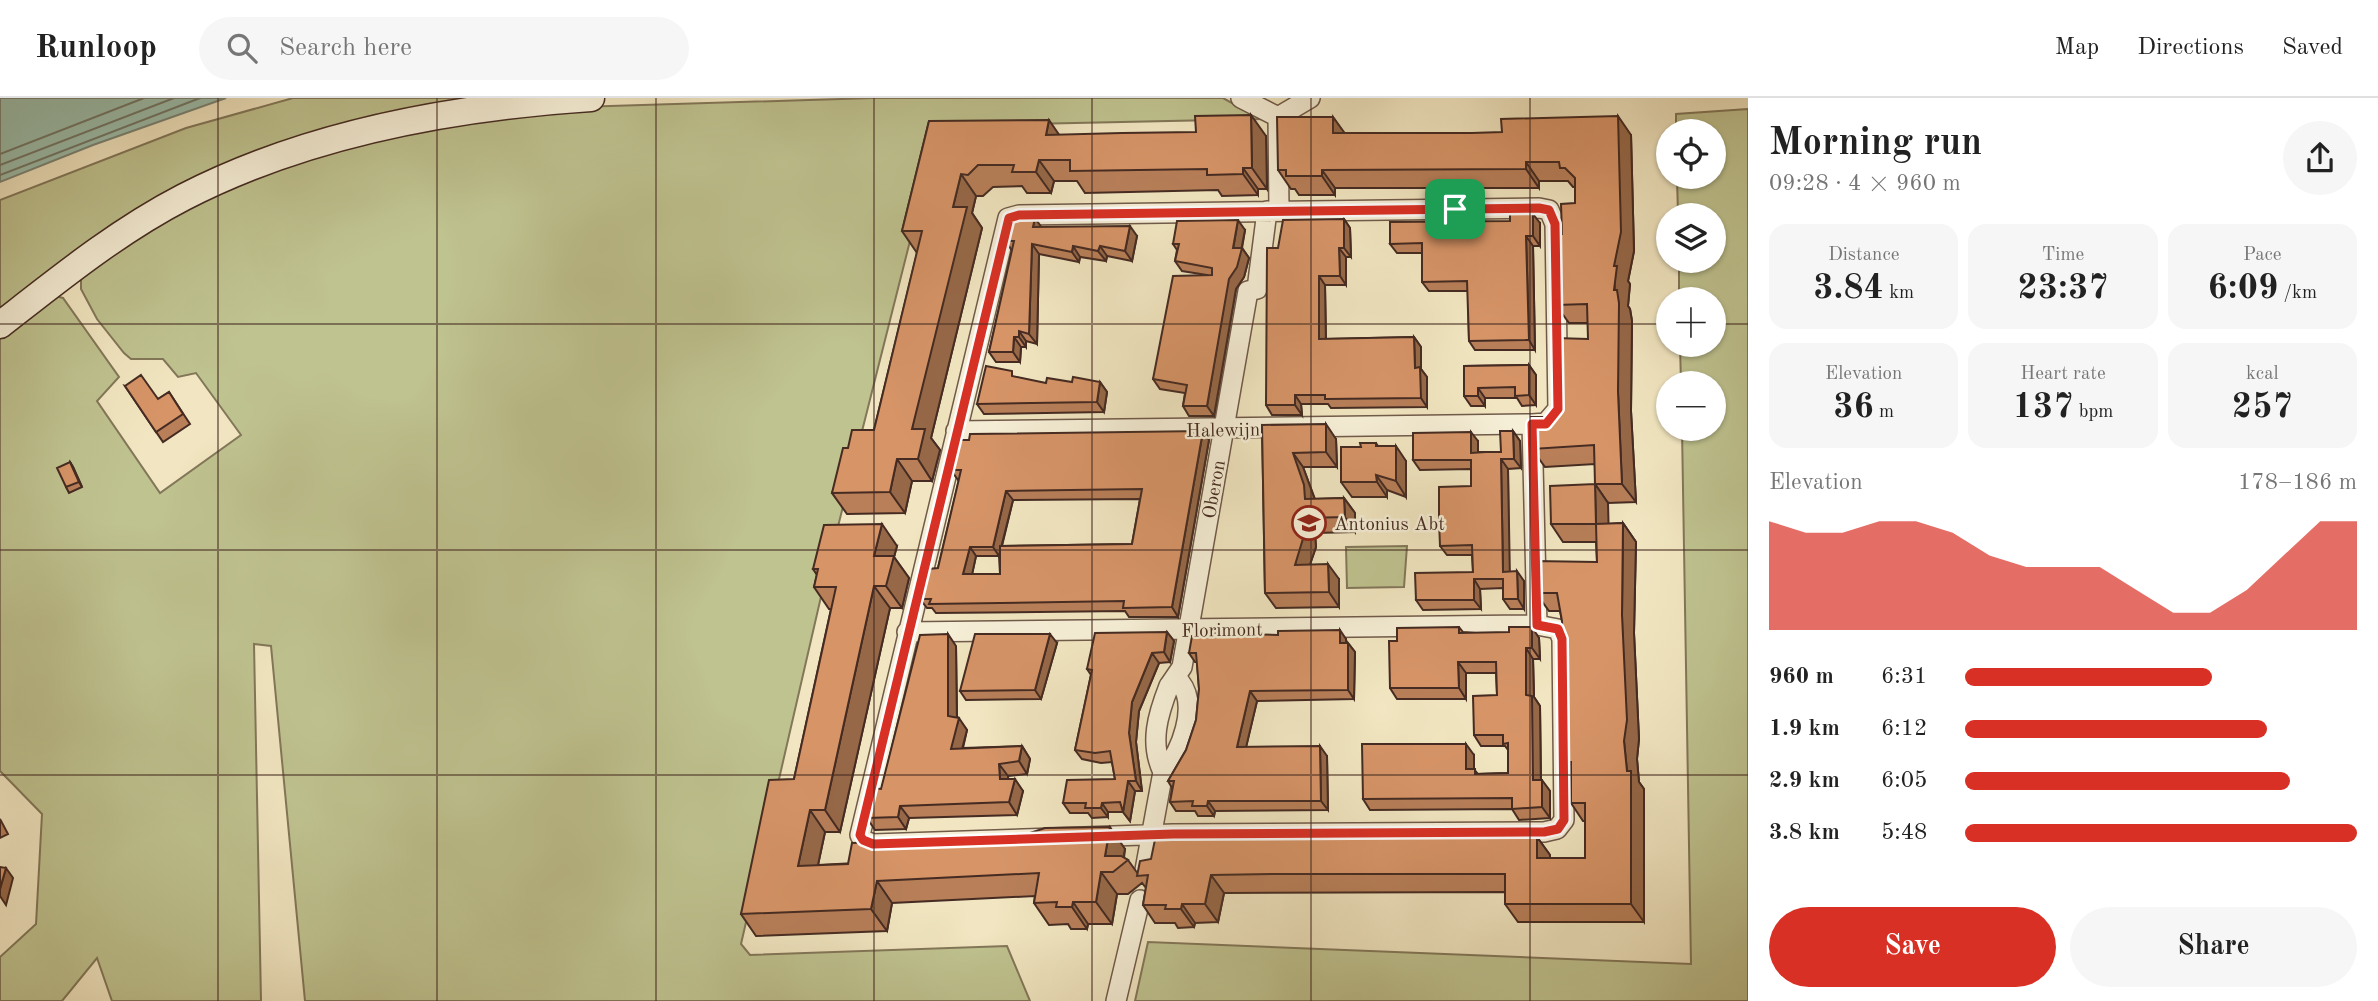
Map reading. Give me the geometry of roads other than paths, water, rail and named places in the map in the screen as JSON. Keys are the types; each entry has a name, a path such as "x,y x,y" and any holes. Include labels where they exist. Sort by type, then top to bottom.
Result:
{"street":[{"path":"0,324 118,236 184,197 266,161 361,133 442,115 591,98"},
{"path":"1241,98 1278,117 1310,98"},
{"name":"Oberon","path":"1163,772 1157,760 1155,736 1160,709 1169,686 1182,667 1183,629 1220,429 1248,291 1256,289 1273,211 1278,117"},
{"path":"1549,210 1555,224 1558,409 1546,424 1532,424 1537,625 1558,629 1562,639 1564,820 1558,829 1544,832 1153,836 873,844 863,840 860,835 907,632 1009,218 1019,215 1273,211 1549,210"},
{"name":"Halewijn","path":"956,431 1532,424"},
{"name":"Florimont","path":"907,632 1537,625"},
{"name":"Oberon","path":"1145,870 1163,772 1172,762 1182,739 1188,711 1186,690 1180,682 1169,686"},
{"path":"1118,998 1140,900"}],"water":[{"path":"0,98 226,98 93,145 0,182"}],"place":[{"name":"Antonius Abt","path":"1309,523"}]}
